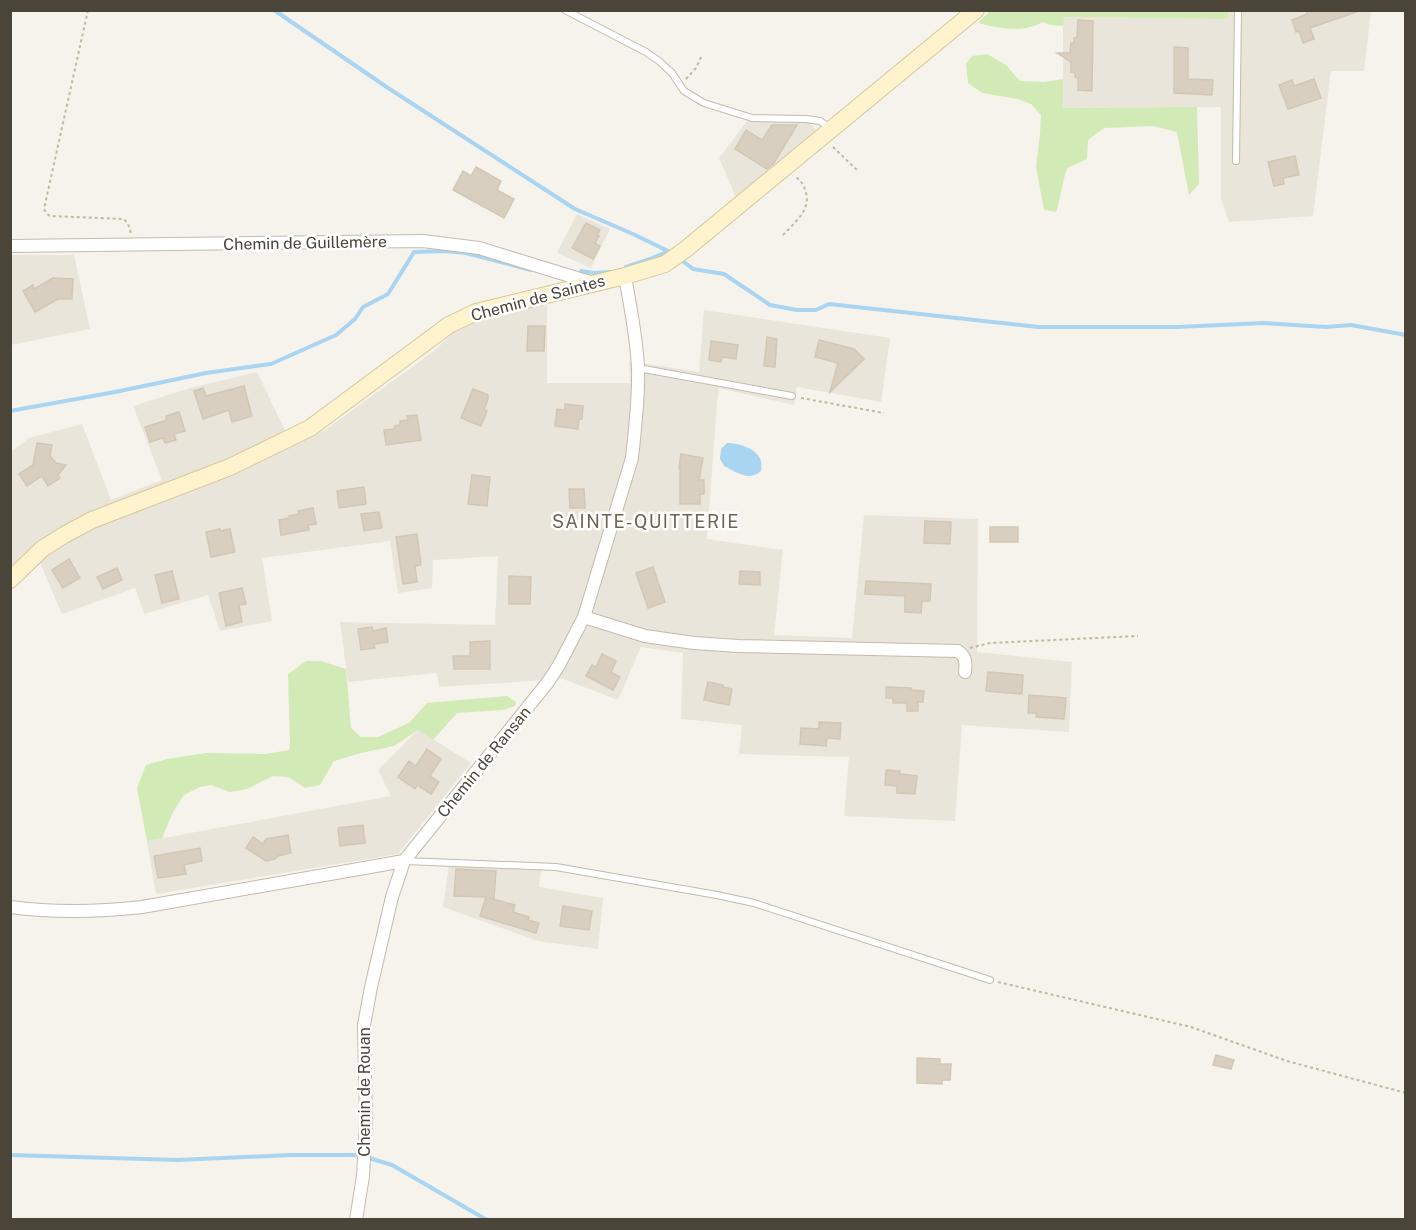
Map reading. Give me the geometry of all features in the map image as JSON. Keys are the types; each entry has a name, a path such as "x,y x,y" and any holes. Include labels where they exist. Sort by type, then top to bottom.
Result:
{"street":[{"name":"Chemin de Saintes","path":"10,580 42,549 64,534 92,520 230,467 310,428 449,325 476,312 665,264 976,10"},
{"name":"Chemin de Guillemère","path":"10,246 435,242 479,248 594,283"},
{"name":"Chemin de Ransan","path":"404,861 548,682 584,617 632,458 638,407 638,368 634,330 624,276"},
{"path":"584,617 645,636 694,643 958,651 966,660 965,672"},
{"path":"10,907 39,911 103,911 142,908 404,861"},
{"name":"Chemin de Rouan","path":"356,1220 363,1176 366,1120 364,1025 392,897 404,861"}],"lane":[{"path":"565,10 646,52 672,73 684,91 704,102 752,118 820,121 827,133"},
{"path":"1236,161 1238,10"},
{"path":"638,368 792,396"},
{"path":"404,861 556,867 717,894 754,903 990,980"}],"path":[{"path":"88,10 44,209 50,216 124,219 131,232 132,245"},
{"path":"679,84 691,76 702,55"},
{"path":"827,133 857,170"},
{"path":"783,169 803,182 807,197 806,208 783,235"},
{"path":"792,396 884,413"},
{"path":"968,648 990,643 1138,636"},
{"path":"990,980 1191,1027 1287,1061 1406,1094"}],"shaded area":[{"path":"1228,11 1371,11 1364,71 1331,71 1313,216 1229,222 1221,199 1221,107 1063,108 1063,17 1228,19"},
{"path":"747,121 808,122 817,131 738,202 719,158"},
{"path":"577,214 610,229 591,268 557,253"},
{"path":"11,255 74,255 90,329 11,345"},
{"path":"547,302 547,383 630,383 629,362 699,372 704,310 890,338 881,402 797,387 794,405 719,388 707,539 783,550 774,635 852,638 864,515 978,519 977,652 1072,662 1069,732 962,725 955,821 844,816 849,757 739,754 742,725 681,719 683,653 641,647 618,700 563,679 439,687 437,673 348,682 340,622 495,625 498,556 433,560 432,588 398,593 390,541 262,558 272,621 220,631 208,595 144,614 135,588 62,614 40,563 28,551 11,569 11,452 29,438 82,424 111,500 162,480 133,406 190,388 257,372 292,445 325,430 434,351 454,332 478,318"},
{"path":"418,730 471,763 398,854 156,894 147,841 391,796 378,770"},
{"path":"449,866 541,870 539,887 603,898 598,949 538,941 443,907"}],"green space":[{"path":"1228,10 1228,19 1064,17 1063,26 1043,22 1027,28 1011,29 978,23 990,11"},
{"path":"987,54 1006,65 1020,81 1044,82 1063,79 1063,108 1197,107 1199,184 1189,195 1177,132 1153,126 1104,128 1088,140 1087,159 1067,168 1056,212 1044,210 1036,167 1041,115 1031,104 1018,99 982,93 968,83 966,64 972,56"},
{"path":"306,661 321,661 346,669 351,728 361,737 378,737 409,723 427,703 507,696 516,702 515,706 503,710 457,713 433,740 418,730 394,746 334,761 320,785 305,788 288,777 273,776 247,789 230,792 211,785 200,787 184,795 173,812 162,838 147,841 137,788 146,765 206,753 265,754 289,750 288,674"}],"water":[{"path":"727,443 742,445 756,453 761,461 761,471 747,476 724,466 720,459 721,449"}],"building":[{"path":"1307,10 1355,10 1356,12 1310,28 1314,39 1303,43 1292,20 1307,14"},
{"path":"1078,20 1093,21 1092,91 1078,90 1078,78 1075,77 1075,73 1071,72 1071,62 1057,53 1070,53 1071,43 1074,43 1074,38 1077,37"},
{"path":"1174,47 1188,48 1188,79 1213,80 1212,95 1174,93"},
{"path":"1314,79 1321,98 1288,109 1279,85 1292,80 1294,86"},
{"path":"772,125 797,125 774,163 767,169 735,149 746,130 762,140"},
{"path":"1295,156 1299,175 1283,178 1284,184 1274,186 1268,162"},
{"path":"476,167 501,181 497,190 514,199 504,218 453,190 463,171 471,176"},
{"path":"586,223 600,230 595,243 600,246 593,259 572,248"},
{"path":"53,278 73,279 72,299 58,299 35,312 23,291 33,285 34,289"},
{"path":"528,326 545,326 544,351 527,351"},
{"path":"767,337 777,339 775,367 764,366"},
{"path":"819,340 854,349 864,359 830,392 838,363 815,357"},
{"path":"711,341 738,345 736,359 722,357 721,362 709,360"},
{"path":"244,386 252,416 232,422 229,410 203,419 194,391 203,388 206,396"},
{"path":"473,389 488,395 484,410 487,411 481,426 461,418"},
{"path":"565,404 583,406 578,429 555,426 557,409 565,410"},
{"path":"179,412 185,431 174,434 176,440 165,443 163,438 150,442 145,427 167,420 166,416"},
{"path":"417,415 421,440 386,445 384,430 395,429 394,426 400,425 400,421 408,420 407,416"},
{"path":"37,443 52,445 50,456 56,463 66,465 58,475 60,478 48,486 42,476 27,486 19,474 33,465"},
{"path":"681,454 703,458 699,480 704,480 704,494 700,494 700,504 680,504"},
{"path":"472,475 490,477 487,506 468,504"},
{"path":"364,487 366,504 339,508 337,491"},
{"path":"569,489 584,489 585,508 570,508"},
{"path":"313,508 316,524 308,525 309,530 281,535 279,520 299,514 298,511"},
{"path":"379,512 382,528 364,531 361,514"},
{"path":"925,521 951,522 950,544 924,543"},
{"path":"990,527 1018,527 1018,542 990,542"},
{"path":"220,529 220,531 230,529 235,552 211,557 206,532"},
{"path":"417,534 421,565 415,566 417,582 403,584 396,537"},
{"path":"69,559 80,578 63,588 52,570"},
{"path":"653,567 665,602 648,608 636,573"},
{"path":"117,568 122,580 103,589 97,577"},
{"path":"172,571 179,599 162,603 155,575"},
{"path":"740,571 760,572 760,585 739,584"},
{"path":"509,576 531,577 530,604 509,604"},
{"path":"866,581 931,584 930,601 922,601 921,613 905,612 905,596 865,594"},
{"path":"242,588 246,604 239,605 242,622 226,626 219,593"},
{"path":"372,627 373,631 386,628 388,642 374,644 375,648 361,650 358,629"},
{"path":"490,641 490,669 454,669 453,656 470,656 470,642"},
{"path":"602,654 616,661 611,672 620,677 613,690 586,676 592,665 596,667"},
{"path":"988,672 1023,675 1022,694 986,691"},
{"path":"708,682 732,689 729,705 704,700"},
{"path":"886,687 924,691 923,702 918,702 918,711 907,711 907,703 893,703 893,698 886,698"},
{"path":"1029,695 1066,698 1064,719 1036,717 1037,713 1028,713"},
{"path":"819,722 841,723 840,739 827,738 826,746 800,744 801,728 819,729"},
{"path":"427,749 441,759 430,776 439,782 431,794 417,785 415,789 398,777 409,761 416,766"},
{"path":"886,770 917,776 915,794 897,793 897,786 885,785"},
{"path":"363,825 365,843 340,846 338,828"},
{"path":"288,835 291,853 275,859 266,861 246,848 253,837 263,844 266,839"},
{"path":"200,848 202,861 184,865 186,874 158,878 154,856"},
{"path":"456,869 496,871 494,898 489,898 515,905 513,912 539,923 536,933 480,916 486,897 454,896"},
{"path":"563,906 592,911 589,930 560,926"},
{"path":"1216,1055 1234,1060 1231,1069 1213,1065"},
{"path":"917,1058 940,1059 940,1064 951,1064 950,1080 942,1080 942,1084 917,1083"}],"waterway":[{"path":"274,10 388,88 575,209 672,253"},
{"path":"626,267 669,251"},
{"path":"10,411 206,373 271,364 336,335 355,319 363,307 388,294 414,252 466,253 531,270"},
{"path":"680,259 693,269 724,274 770,305 797,310 816,310 829,304 1038,327 1177,327 1264,323 1326,327 1351,325 1406,335"},
{"path":"581,271 610,272"},
{"path":"10,1155 178,1160 291,1155 355,1155"},
{"path":"369,1158 392,1165 487,1220"}],"district":[{"name":"SAINTE-QUITTERIE","path":"646,521"}]}
